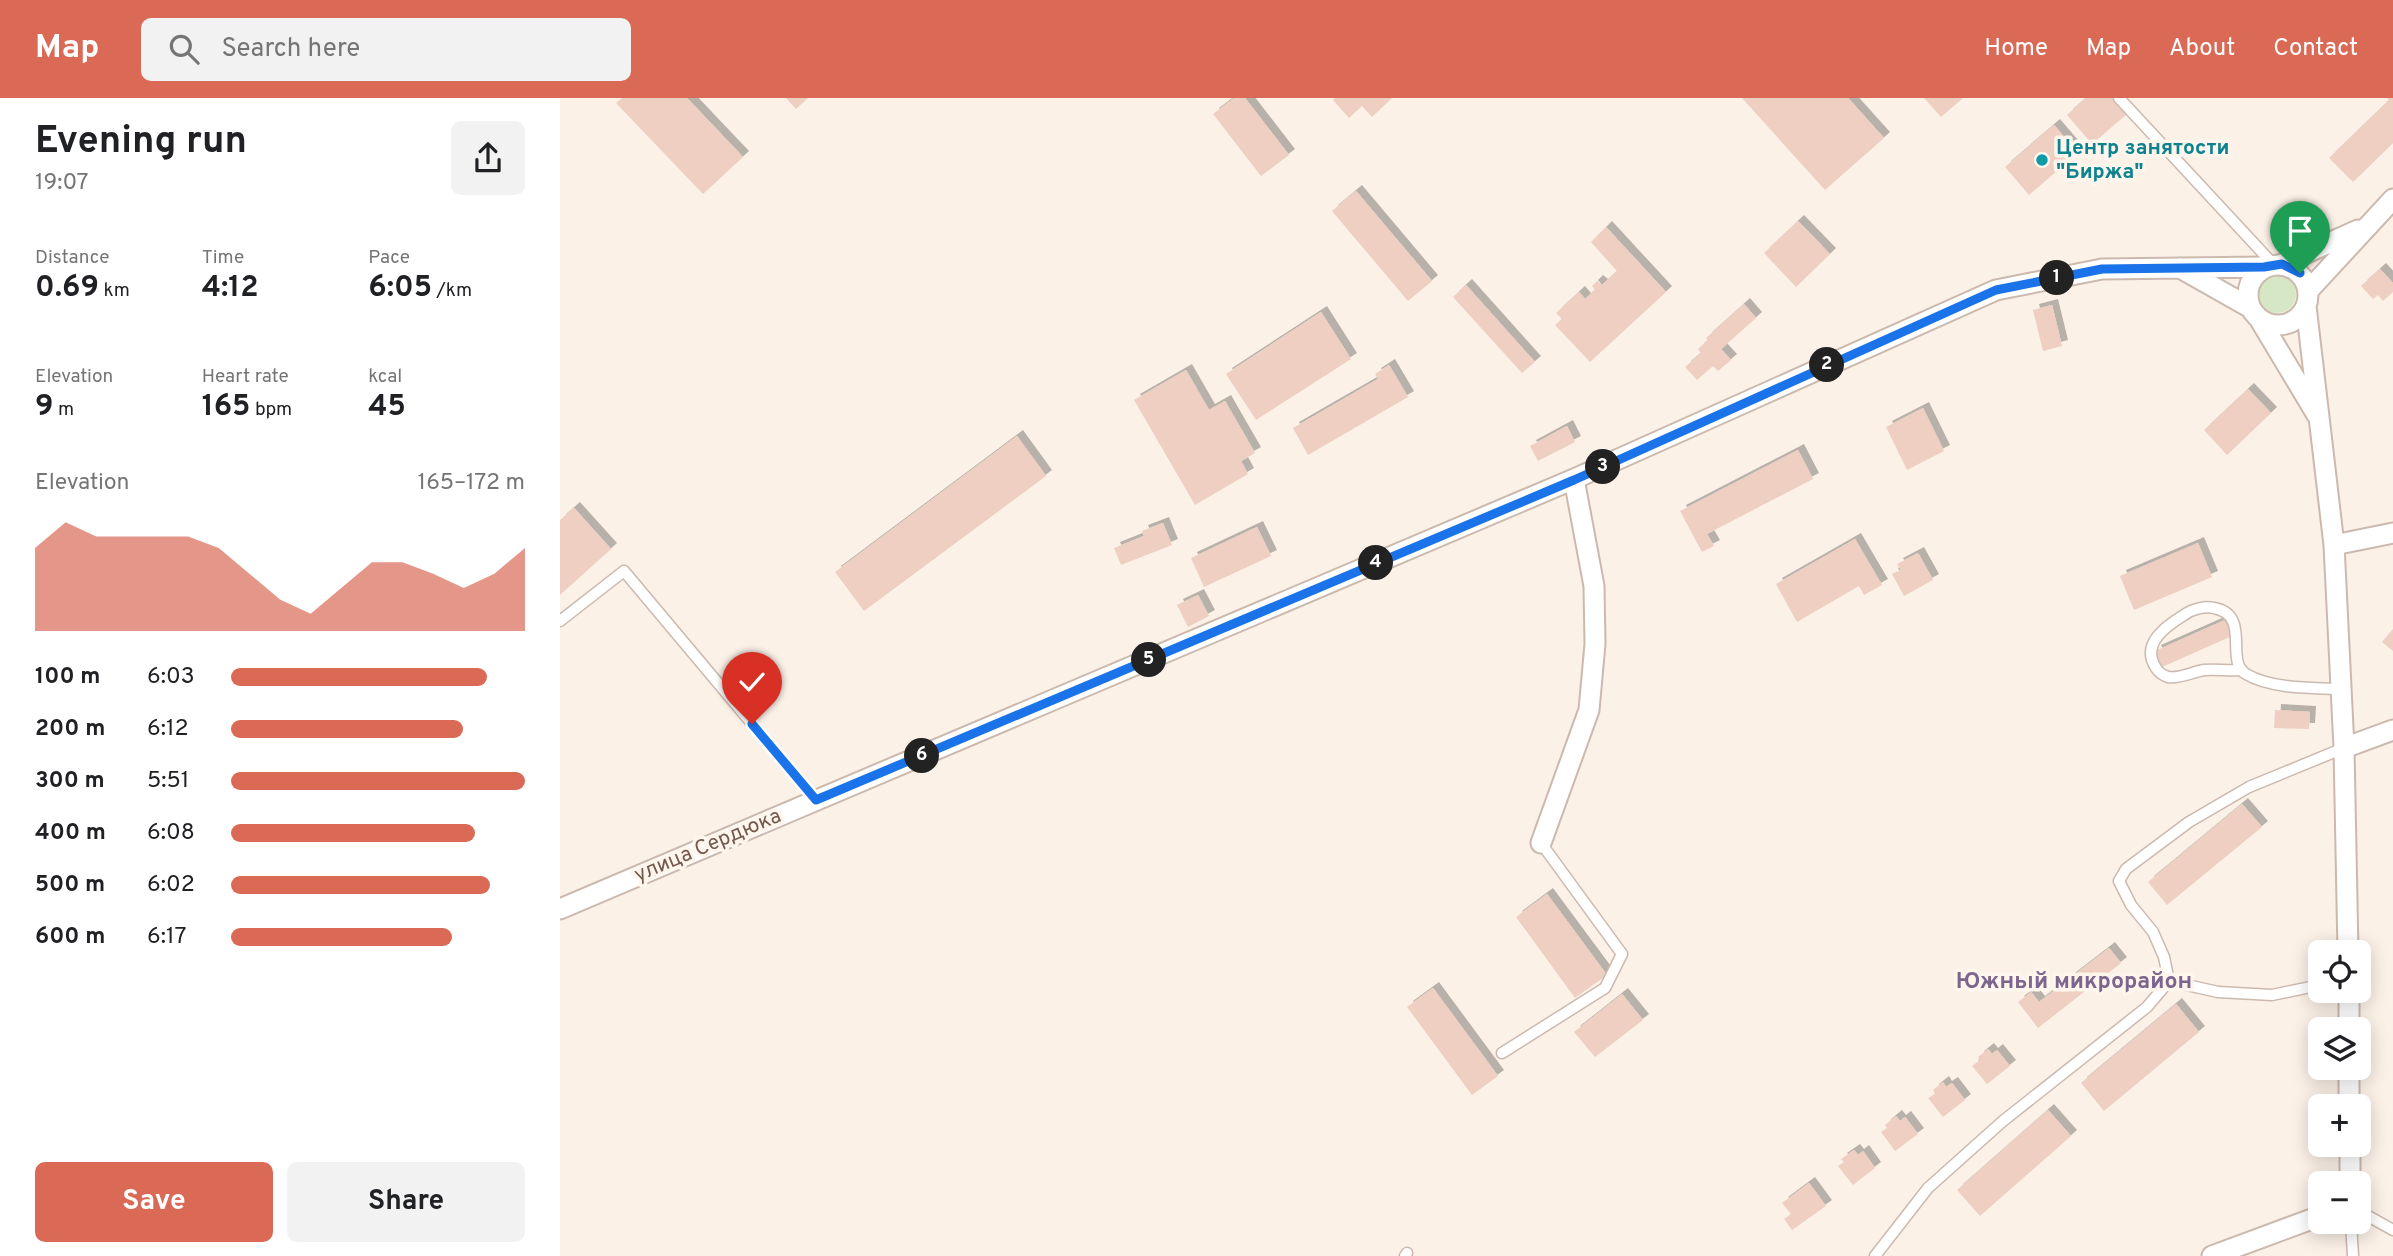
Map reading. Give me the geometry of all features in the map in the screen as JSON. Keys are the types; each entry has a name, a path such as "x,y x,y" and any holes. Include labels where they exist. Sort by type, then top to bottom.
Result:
{"street":[{"path":"2179,268 2277,325 2286,324 2294,320 2307,298 2393,199"},
{"path":"2320,421 2255,313 2248,289 2251,280 2273,265 2367,226"},
{"path":"2273,265 2300,273 2307,298 2334,545 2344,748 2348,940"},
{"name":"улица Сердюка","path":"560,909 1574,480 1996,290 2102,269 2273,265"},
{"path":"1541,843 1589,710 1595,643 1594,586 1574,480"},
{"path":"2334,545 2393,533"},
{"path":"2344,748 2393,730"},
{"path":"2212,1256 2308,1220"}],"lane":[{"path":"2119,98 2273,265"},
{"path":"560,621 624,571 816,800"},
{"path":"2242,670 2209,670 2170,677 2160,674 2153,664 2150,657 2151,648 2162,631 2177,619 2191,610 2212,607 2228,614 2234,623 2237,655 2242,670 2247,675 2303,688 2340,689"},
{"path":"2169,981 2164,957 2153,932 2131,905 2119,881 2126,869 2189,822 2249,787 2344,748"},
{"path":"1502,1053 1605,988 1622,954 1541,843"},
{"path":"2169,981 2218,992 2272,995 2308,988"},
{"path":"1875,1256 1928,1188 2003,1121 2147,1007 2169,981"},
{"path":"2371,1218 2393,1230"},
{"path":"2352,1234 2353,1256"}],"green space":[{"path":"2277,275 2291,280 2296,294 2291,308 2277,313 2263,308 2258,294 2263,280"}],"building":[{"path":"622,98 687,98 743,157 703,194 616,103"},
{"path":"786,98 808,98 796,109"},
{"path":"1234,98 1245,98 1289,155 1261,176 1213,114"},
{"path":"1392,98 1372,117 1362,106 1349,118 1333,100"},
{"path":"1742,98 1848,98 1884,138 1825,190"},
{"path":"1924,98 1963,98 1941,117"},
{"path":"2086,98 2114,98 2127,114 2092,144 2067,115"},
{"path":"2387,98 2393,98 2393,143 2353,182 2329,158 2389,100"},
{"name":"Центр занятости \"Биржа\"","path":"2054,125 2078,153 2029,195 2005,167"},
{"path":"1356,191 1432,281 1408,301 1332,211"},
{"path":"1798,221 1830,254 1796,287 1764,253"},
{"path":"1606,227 1666,292 1590,362 1555,325 1562,319 1556,313 1579,292 1585,299 1595,290 1592,286 1597,281 1602,285 1617,271 1591,242"},
{"path":"2380,269 2393,283 2393,292 2383,301 2378,295 2373,299 2361,286"},
{"path":"1466,285 1535,362 1522,373 1453,297"},
{"path":"1744,304 1756,318 1721,349 1731,360 1718,371 1713,366 1697,380 1685,367 1701,353 1698,349 1708,340 1706,338"},
{"path":"2052,305 2062,346 2043,351 2033,310"},
{"path":"1321,312 1351,359 1256,420 1226,374"},
{"path":"1389,365 1408,397 1308,455 1293,428 1378,379 1375,374"},
{"path":"1186,370 1209,410 1225,401 1255,453 1241,461 1248,474 1195,505 1134,400"},
{"path":"2248,389 2271,413 2227,455 2204,430"},
{"path":"1923,408 1944,451 1907,470 1886,427"},
{"path":"1567,426 1575,442 1538,461 1530,446"},
{"path":"1017,436 1046,476 864,611 835,572"},
{"path":"1798,450 1813,479 1707,534 1714,546 1702,552 1680,511"},
{"path":"574,508 611,549 560,595 560,520"},
{"path":"1163,523 1172,545 1121,565 1114,548 1144,536 1142,531"},
{"path":"1257,527 1271,556 1204,587 1191,558"},
{"path":"1855,539 1882,585 1864,595 1859,586 1797,622 1776,584"},
{"path":"2198,543 2212,577 2134,610 2120,576"},
{"path":"1918,553 1933,580 1904,596 1892,574 1901,570 1897,564"},
{"path":"1198,595 1209,616 1188,627 1177,605"},
{"path":"2225,620 2232,636 2162,667 2155,651"},
{"path":"2393,629 2393,651 2382,642"},
{"path":"2275,710 2310,712 2309,729 2274,728"},
{"path":"2242,804 2262,827 2167,905 2148,882"},
{"path":"1547,894 1607,975 1575,998 1516,917"},
{"path":"2109,948 2121,963 2038,1028 2018,1002 2031,992 2039,1002"},
{"path":"1433,988 1498,1076 1472,1095 1407,1007"},
{"path":"1622,994 1643,1020 1595,1057 1574,1032"},
{"path":"2176,1004 2199,1032 2104,1111 2081,1083"},
{"path":"1988,1049 1992,1054 1997,1050 2010,1066 1987,1084 1972,1066"},
{"path":"1943,1082 1946,1087 1952,1083 1965,1100 1943,1117 1928,1098 1935,1094 1933,1090"},
{"path":"2048,1110 2071,1136 1980,1216 1957,1190"},
{"path":"1896,1116 1900,1121 1905,1117 1918,1134 1895,1151 1881,1132"},
{"path":"1854,1150 1858,1155 1863,1151 1875,1168 1853,1185 1838,1166 1844,1162 1841,1159"},
{"path":"1809,1183 1826,1206 1792,1230 1784,1219 1791,1214 1782,1203"}],"place":[{"name":"Центр занятости \"Биржа\"","path":"2042,160"}],"district":[{"name":"Южный микрорайон","path":"2074,982"}],"route":[{"path":"752,724 816,800 1574,480 1996,290 2102,269 2264,267 2282,264 2300,273"}]}
